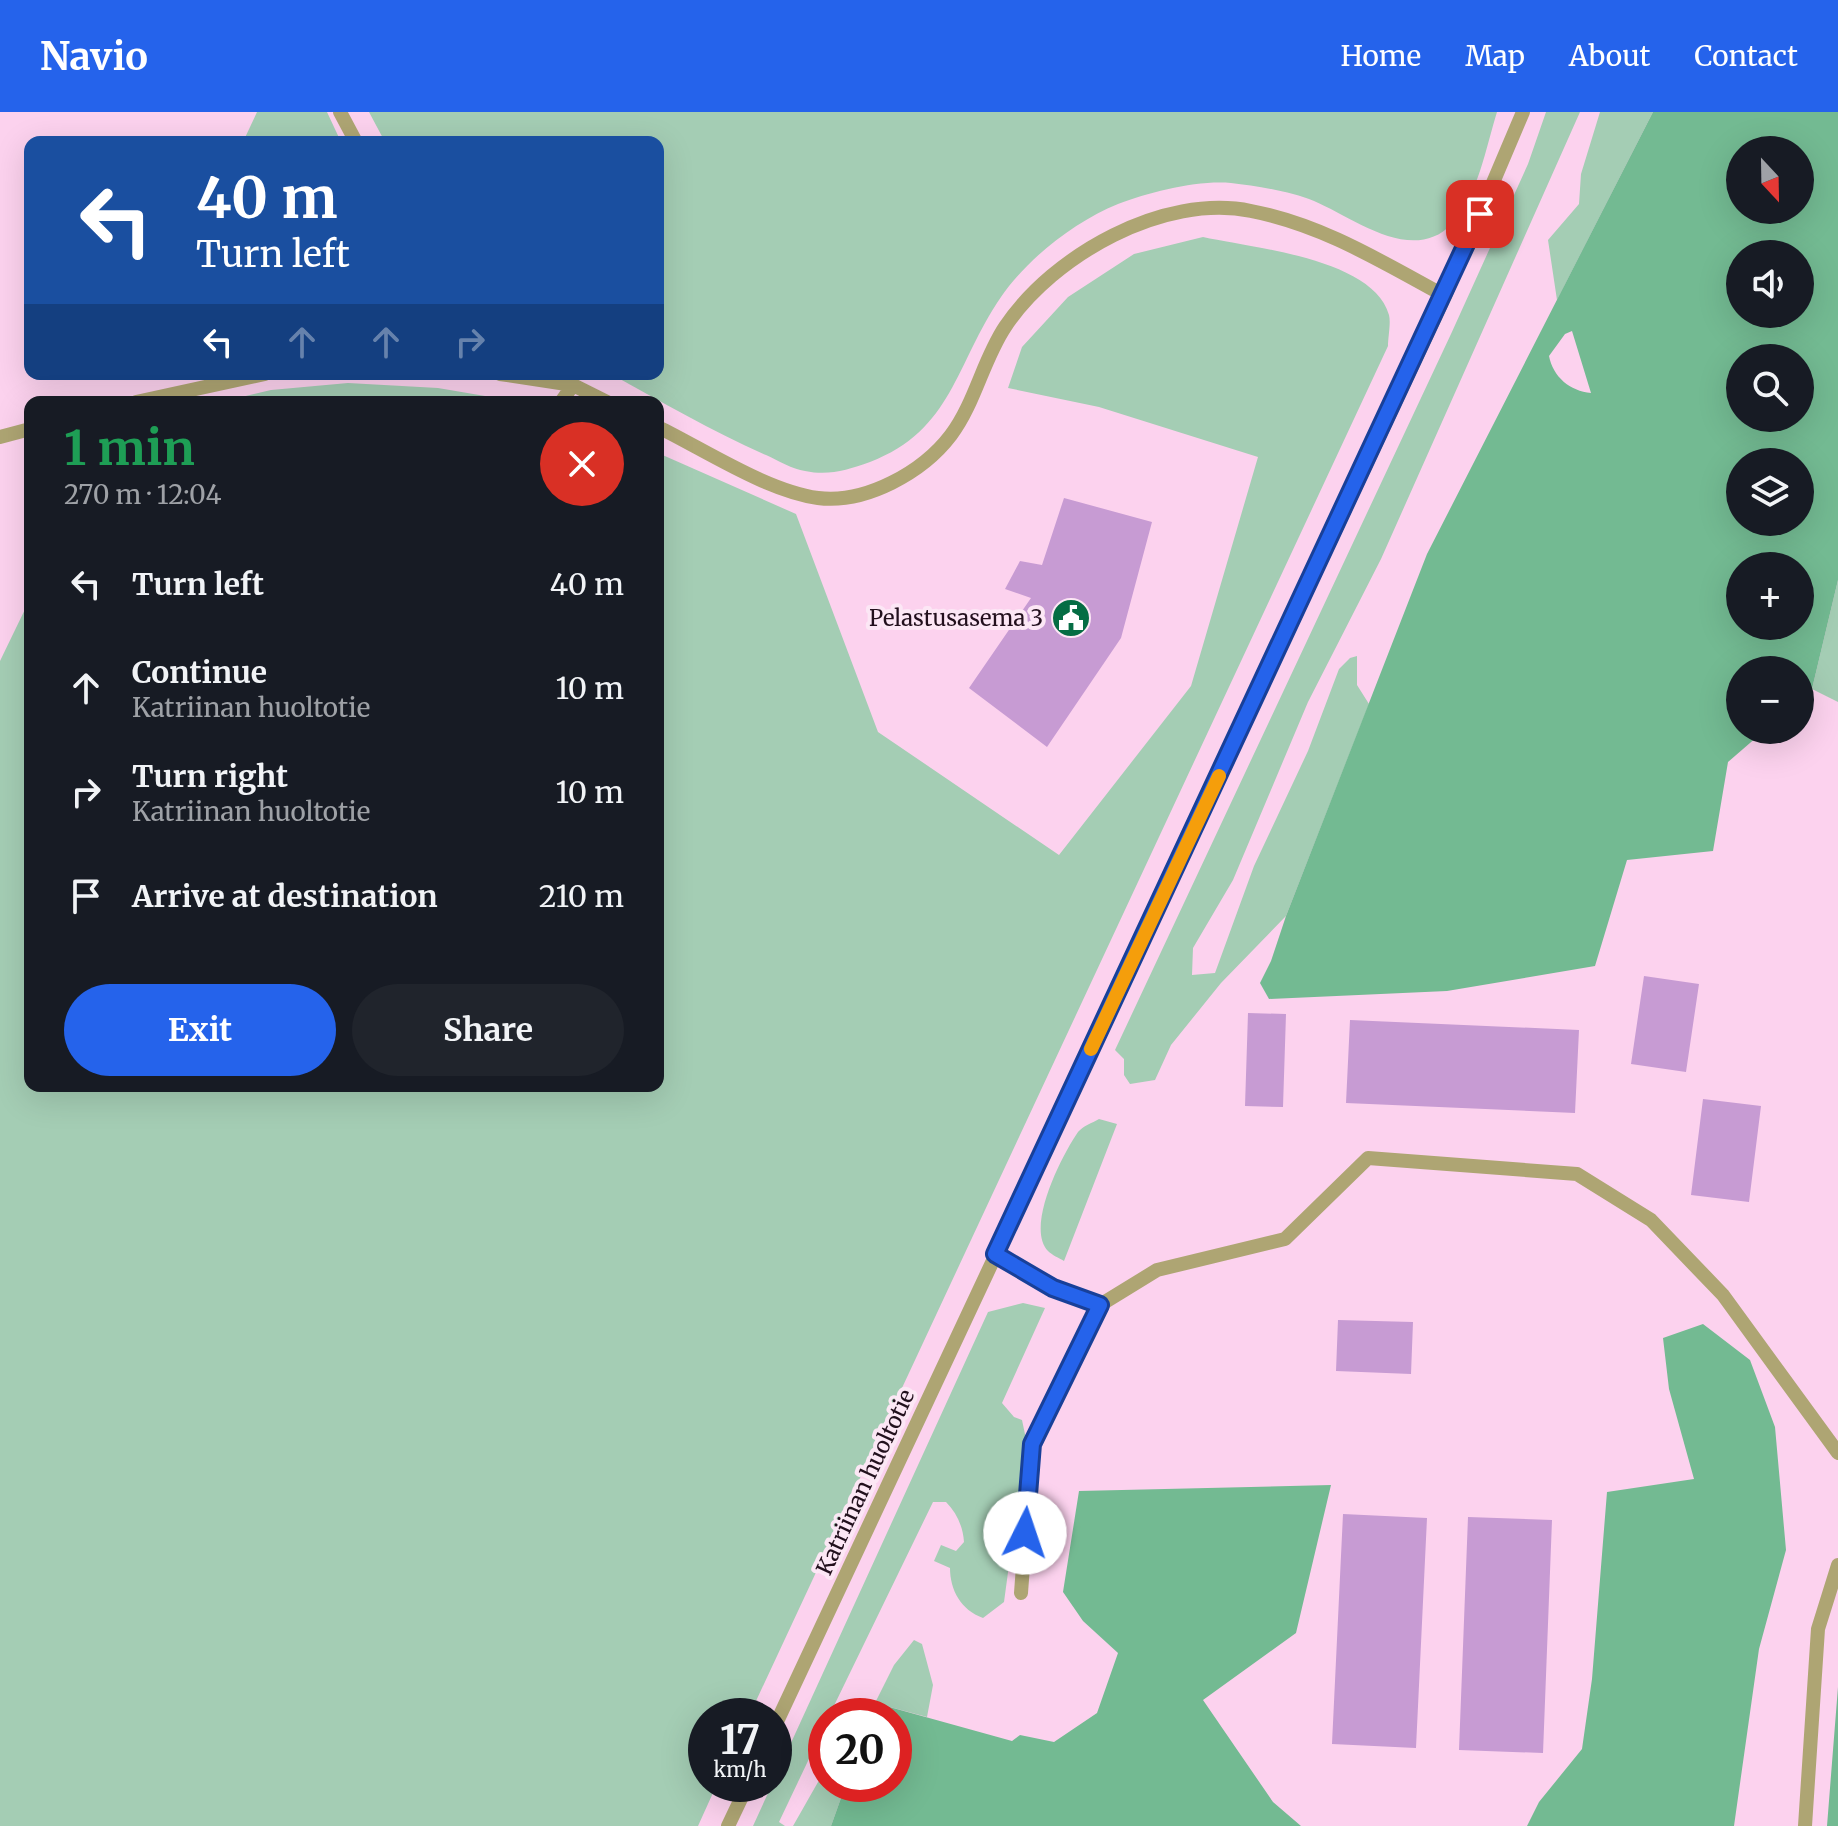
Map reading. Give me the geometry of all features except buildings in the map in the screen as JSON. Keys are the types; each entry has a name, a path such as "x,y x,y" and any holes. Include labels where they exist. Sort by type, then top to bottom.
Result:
{"lane":[{"path":"340,112 353,136"},
{"name":"Katriinan huoltotie","path":"788,1698 1445,296 1523,112"},
{"path":"664,430 788,491 821,498 853,495 889,485 923,462 951,435 1005,327 1040,288 1080,254 1122,229 1186,211 1248,210 1325,231 1445,296"},
{"path":"164,396 237,380"},
{"path":"540,380 573,385"},
{"path":"567,380 595,396"},
{"path":"565,396 573,385"},
{"path":"0,437 24,431"},
{"path":"1021,1593 1032,1444 1100,1305 1157,1270 1285,1239 1368,1158 1577,1174 1651,1220 1723,1295 1838,1453"},
{"path":"995,1254 1053,1288 1100,1305"},
{"path":"1805,1826 1818,1629 1838,1565"},
{"path":"728,1826 739,1802"}],"green space":[{"path":"257,112 327,112 338,136 246,136"},
{"path":"369,112 1497,112 1480,171 1461,213 1436,235 1419,240 1383,234 1294,194 1231,183 1174,188 1101,212 1053,243 1012,283 986,322 949,393 919,432 898,448 870,462 846,470 822,473 800,470 786,464 664,403 664,396 651,396 622,380 664,380 664,136 382,136"},
{"path":"1546,112 1580,112 1381,559 1308,702 1233,880 1193,948 1192,975 1215,973 1254,866 1308,751 1339,669 1350,658 1357,656 1357,685 1369,704 1286,916 1221,983 1171,1045 1155,1080 1130,1084 1124,1075 1124,1059 1115,1050 1451,334 1528,164"},
{"path":"1600,112 1653,112 1557,300 1548,240 1579,204 1581,174"},
{"path":"1653,112 1838,112 1838,580 1814,681 1814,656 1726,656 1726,744 1749,744 1728,762 1713,851 1627,860 1595,966 1447,991 1269,999 1260,983 1427,554","holes":["1572,331 1591,393 1564,382 1551,364 1549,356 1565,334"]},
{"path":"1203,237 1279,251 1336,268 1360,280 1378,296 1389,315 1388,346 757,1698 688,1698 688,1802 709,1802 698,1826 0,1826 0,661 24,611 24,1092 664,1092 664,456 796,514 878,732 1059,855 1191,686 1258,457 1099,407 1008,388 1022,347 1068,297 1134,254"},
{"path":"348,383 438,388 485,396 246,396 271,390"},
{"path":"1838,580 1838,702 1814,690"},
{"path":"1099,1119 1117,1124 1064,1261 1048,1251 1042,1240 1043,1209 1055,1173 1071,1143 1080,1130"},
{"path":"1023,1303 1045,1308 1002,1403 1014,1417 1022,1420 1026,1439 1004,1602 983,1618 969,1610 958,1598 950,1568 934,1561 941,1545 956,1551 964,1542 962,1531 946,1502 933,1502 838,1698 812,1698 988,1312"},
{"path":"1703,1324 1750,1360 1775,1427 1786,1550 1759,1649 1734,1826 1527,1826 1539,1802 1582,1749 1592,1679 1607,1492 1694,1479 1669,1389 1663,1338"},
{"path":"1331,1485 1296,1633 1203,1700 1273,1802 1301,1826 831,1826 840,1802 912,1802 912,1713 1012,1741 1020,1735 1054,1742 1097,1713 1118,1653 1083,1621 1063,1592 1079,1491"},
{"path":"914,1640 922,1644 933,1685 927,1717 912,1713 912,1698 878,1698 894,1665"},
{"path":"1838,1687 1838,1826 1827,1826"},
{"path":"808,1706 808,1761 792,1795 792,1741"},
{"path":"808,1800 840,1802 831,1826 793,1826"},
{"path":"764,1802 788,1802 779,1822 785,1826 753,1826"}],"slow traffic":[{"path":"1091,1049 1219,776"}],"place":[{"name":"Pelastusasema 3","path":"1071,618"}],"route":[{"path":"1025,1533 1032,1444 1100,1305 1053,1288 995,1254 1445,296 1480,214"}]}
